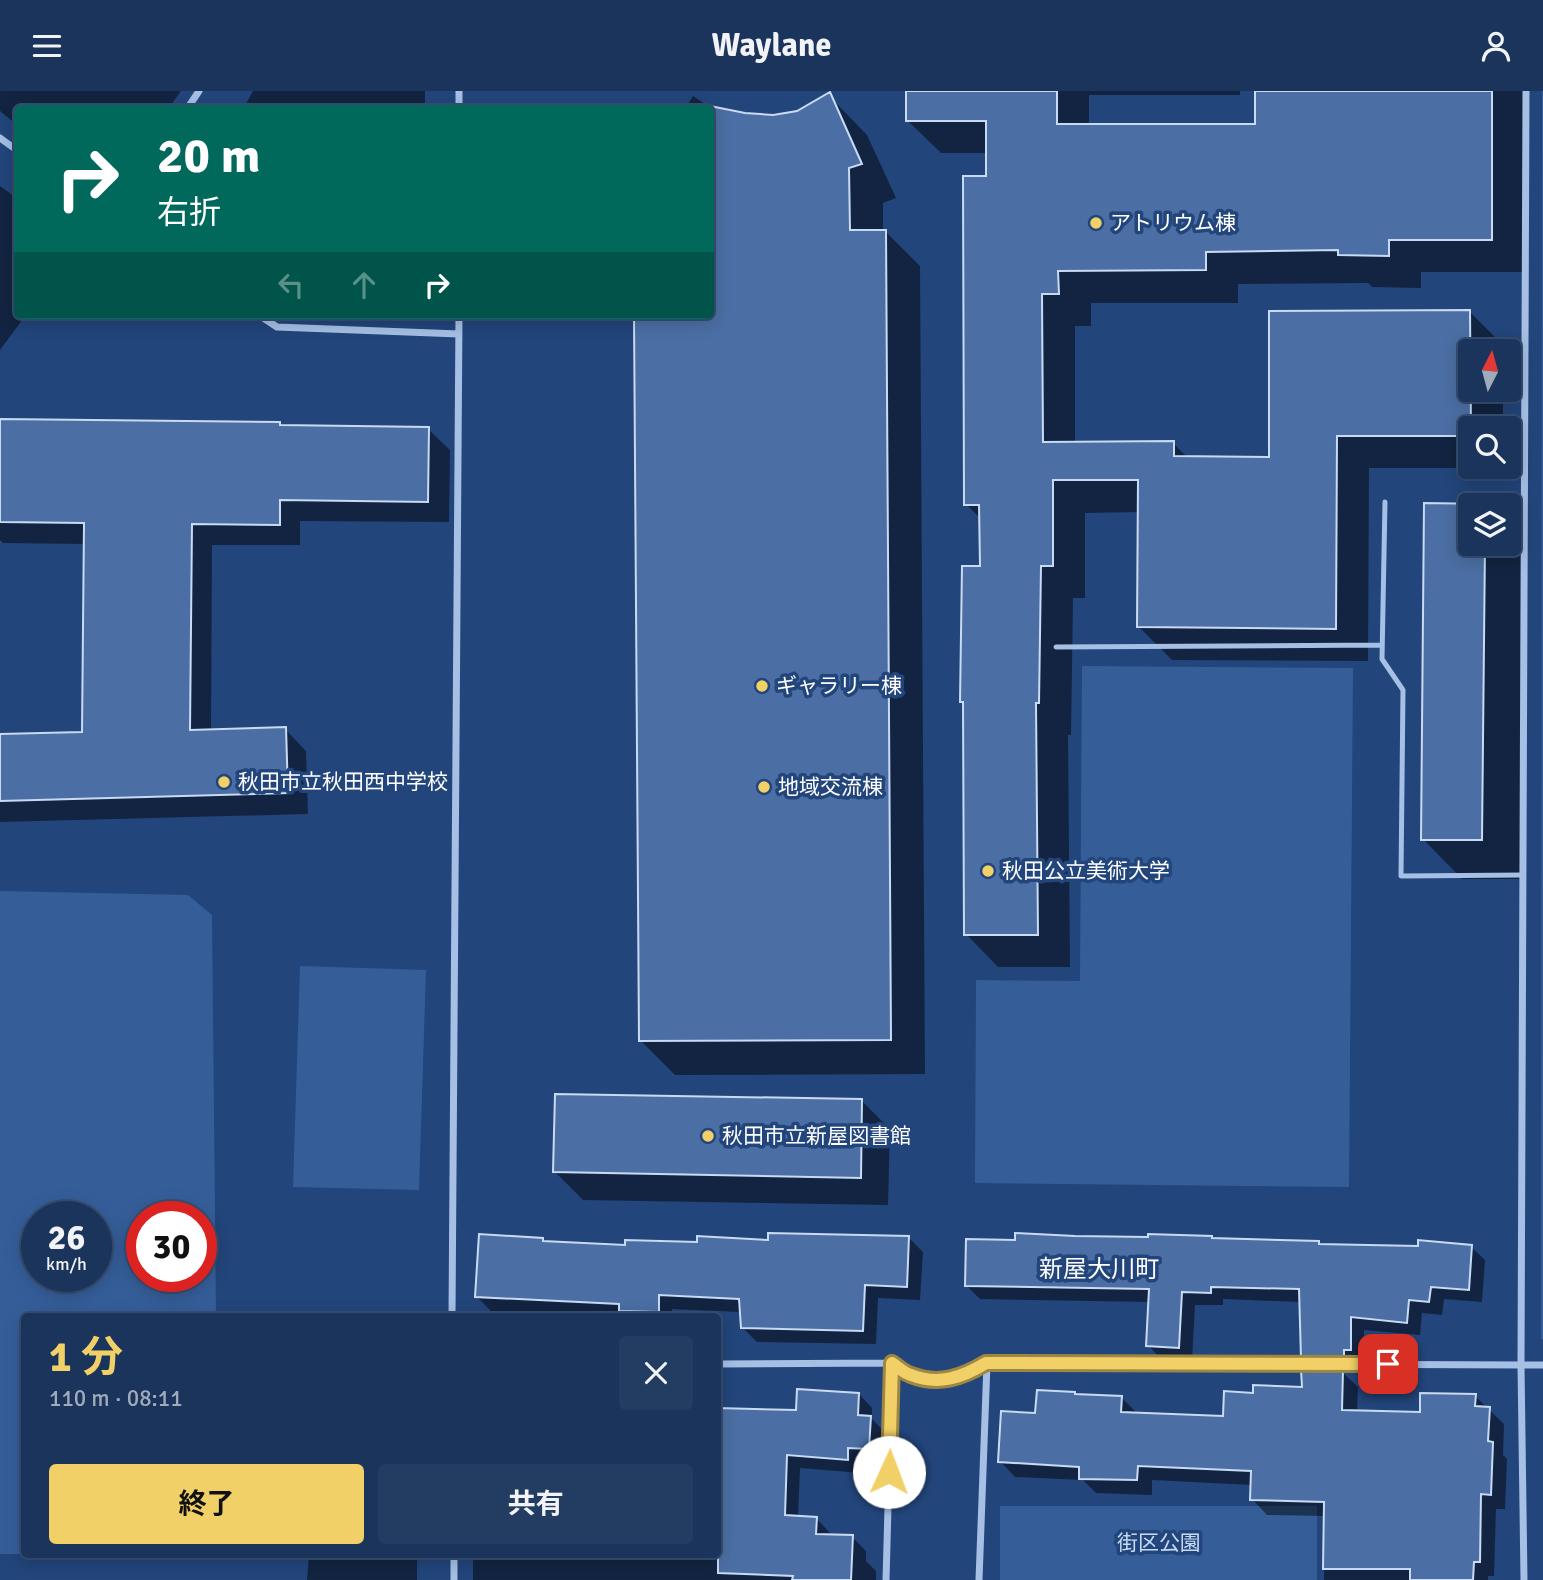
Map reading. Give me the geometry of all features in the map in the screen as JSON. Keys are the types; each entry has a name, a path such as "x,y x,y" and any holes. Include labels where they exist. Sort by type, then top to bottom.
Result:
{"street":[{"path":"1524,1580 1521,1364 1526,91"},
{"path":"265,319 277,327 459,334"},
{"path":"452,1313 459,319"},
{"path":"721,1364 892,1363 910,1375 937,1381 968,1374 986,1363 1543,1365"},
{"path":"886,1580 892,1363"},
{"path":"979,1580 986,1363"},
{"path":"454,1558 454,1580"}],"lane":[{"path":"1385,502 1382,659 1403,690 1401,876 1523,875"},
{"path":"1056,647 1382,645"}],"green space":[{"path":"1542,91 1543,1339 1541,1339"},
{"path":"1082,666 1353,668 1349,1187 975,1183 976,980 1080,981"},
{"path":"0,891 188,895 212,915 215,1201 126,1201 126,1292 216,1292 216,1313 21,1313 21,1554 0,1554"},
{"path":"300,966 426,970 419,1190 293,1187"},
{"name":"街区公園","path":"1000,1506 1317,1506 1317,1580 1000,1580"}],"building":[{"path":"906,91 1057,91 1057,124 1255,124 1255,91 1492,91 1492,240 1389,240 1389,256 1338,255 1338,250 1206,252 1206,270 1058,271 1059,294 1042,294 1043,442 1174,441 1174,456 1269,457 1269,311 1470,310 1470,339 1458,339 1458,403 1471,403 1471,416 1458,416 1458,436 1337,436 1336,629 1137,627 1138,480 1053,480 1053,566 1041,566 1039,703 1036,703 1038,935 964,935 963,702 960,702 962,566 980,566 979,505 964,505 963,176 986,176 986,121 906,121"},
{"path":"830,92 862,164 849,168 850,230 886,230 891,1040 639,1041 634,319 714,319 714,107 773,115 797,111"},
{"path":"0,419 280,422 280,425 429,427 428,502 280,500 280,525 192,524 190,730 286,727 288,793 0,801 0,734 82,732 84,523 0,522"},
{"path":"1424,503 1458,504 1458,556 1485,556 1482,840 1421,840"},
{"name":"秋田市立新屋図書館","path":"555,1094 862,1099 861,1178 553,1172"},
{"path":"768,1233 909,1236 907,1287 865,1285 863,1331 741,1328 739,1299 659,1295 659,1312 619,1311 619,1304 475,1297 479,1234 543,1238 543,1241 625,1245 625,1240 697,1242 697,1236 768,1240"},
{"path":"1015,1233 1212,1236 1319,1241 1319,1244 1418,1246 1418,1240 1472,1245 1469,1290 1431,1287 1429,1302 1409,1300 1407,1323 1351,1317 1351,1350 1344,1350 1344,1358 1301,1358 1299,1289 1211,1287 1211,1293 1182,1292 1179,1348 1146,1346 1149,1289 965,1286 966,1239 1015,1240"},
{"path":"1301,1370 1343,1370 1342,1410 1420,1412 1420,1393 1476,1394 1475,1406 1490,1407 1488,1441 1493,1442 1491,1495 1481,1494 1480,1562 1474,1562 1473,1580 1410,1580 1410,1569 1323,1569 1324,1502 1250,1500 1251,1471 1138,1466 1137,1480 1079,1479 1079,1467 998,1462 1001,1411 1035,1413 1037,1390 1122,1396 1121,1412 1223,1416 1224,1391 1253,1393 1253,1385 1302,1387"},
{"path":"797,1389 859,1393 858,1415 871,1416 869,1449 848,1448 848,1460 787,1455 785,1515 817,1517 816,1534 853,1535 851,1580 792,1580 793,1576 718,1573 718,1558 721,1558 721,1408 796,1410"}],"place":[{"name":"アトリウム棟","path":"1096,223"},
{"name":"ギャラリー棟","path":"762,686"},
{"name":"秋田市立秋田西中学校","path":"224,782"},
{"name":"地域交流棟","path":"764,787"},
{"name":"秋田公立美術大学","path":"988,871"},
{"name":"秋田市立新屋図書館","path":"708,1136"}],"district":[{"name":"新屋大川町","path":"1099,1269"}],"route":[{"path":"889,1472 892,1363 910,1375 937,1381 968,1374 986,1363 1388,1364"}]}
